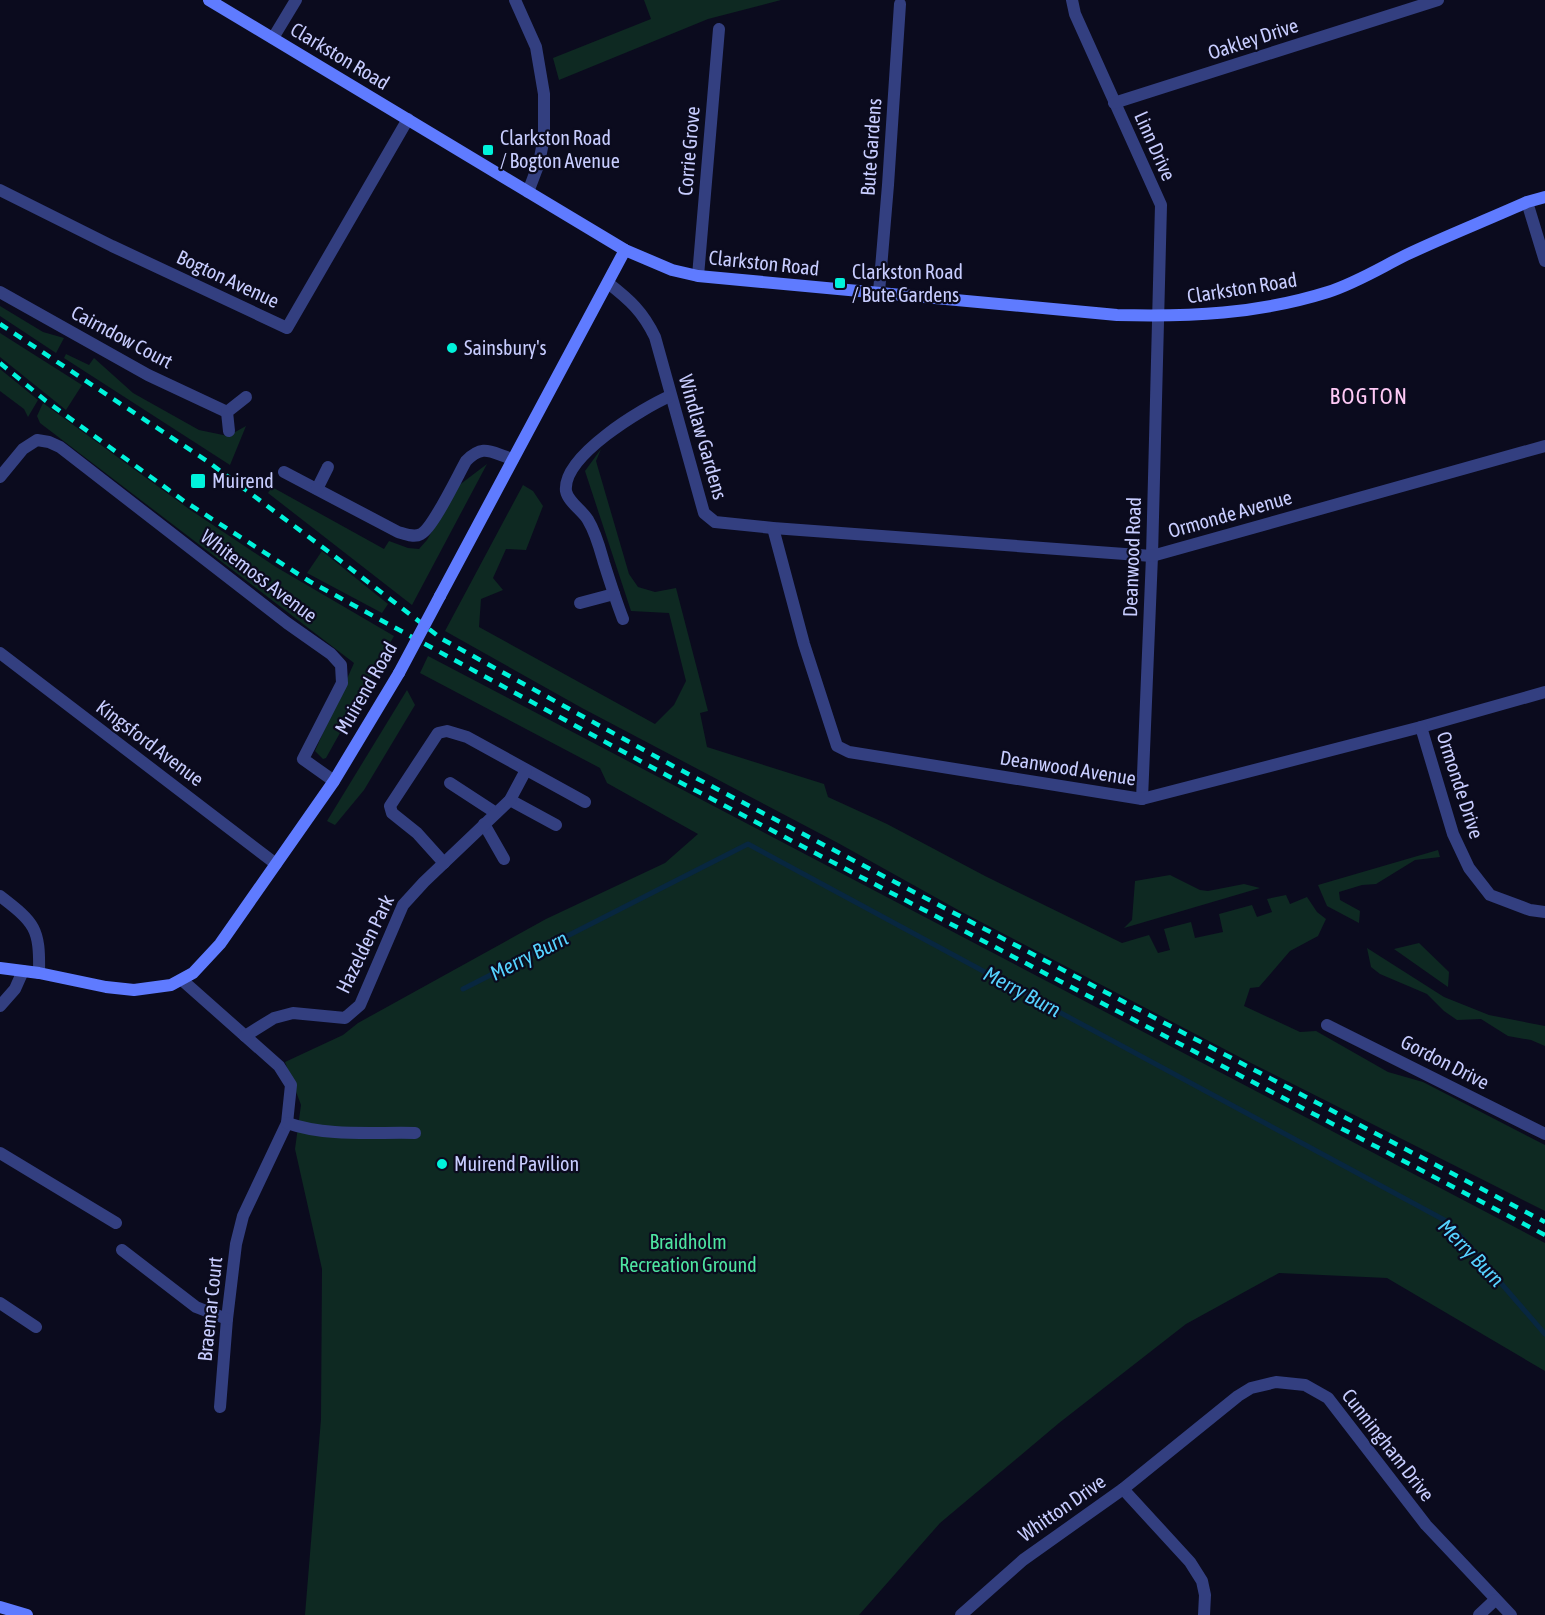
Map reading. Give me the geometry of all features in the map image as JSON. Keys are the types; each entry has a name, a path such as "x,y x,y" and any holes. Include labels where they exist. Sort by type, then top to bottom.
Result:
{"main road":[{"name":"Clarkston Road","path":"208,0 625,250 672,270 698,276 1117,315 1213,315 1285,303 1330,291 1360,279 1407,254 1527,202 1545,197"},
{"name":"Muirend Road","path":"0,968 134,990 171,985 182,980 204,962 334,781 399,673 625,250"},
{"path":"0,1607 27,1615"}],"street":[{"path":"273,38 296,0"},
{"path":"515,0 536,47 544,94 544,137 539,163 528,192"},
{"name":"Linn Drive","path":"1072,0 1075,14 1161,205 1158,316"},
{"name":"Oakley Drive","path":"1114,103 1430,1"},
{"name":"Bute Gardens","path":"879,292 900,4"},
{"name":"Corrie Grove","path":"698,276 719,29"},
{"name":"Bogton Avenue","path":"0,190 112,246 287,328 408,119"},
{"path":"1527,202 1545,261"},
{"name":"Windlaw Gardens","path":"608,283 631,301 646,320 655,337 704,513 714,522 918,539"},
{"name":"Cairndow Court","path":"0,292 148,375 227,412"},
{"name":"Deanwood Road","path":"1142,799 1152,556 1158,316"},
{"path":"623,620 596,537 589,520 569,498 566,491 567,482 575,464 587,450 652,404 670,396"},
{"path":"229,432 227,412 246,397"},
{"name":"Whitemoss Avenue","path":"0,477 23,449 37,440 60,447 287,623 331,654 341,665 342,683 303,759 334,781"},
{"name":"Ormonde Avenue","path":"918,539 1152,556 1545,446"},
{"path":"284,472 398,532 411,536 421,534 430,525 466,461 474,453 483,449 513,459"},
{"path":"317,489 328,467"},
{"name":"Deanwood Avenue","path":"773,528 804,644 837,746 849,752 1142,799 1421,727 1545,692"},
{"path":"580,603 614,594"},
{"name":"Kingsford Avenue","path":"0,653 276,864"},
{"name":"Ormonde Drive","path":"1421,727 1453,834 1469,868 1490,895 1530,910 1545,912"},
{"path":"444,863 417,834 392,813 390,806 438,733 447,731 467,737 585,802"},
{"name":"Hazelden Park","path":"245,1036 274,1017 293,1013 345,1018 360,1005 403,905 510,800 526,770"},
{"path":"450,783 496,813"},
{"path":"510,800 556,825"},
{"path":"484,824 504,859"},
{"path":"0,896 22,914 34,929 39,940 39,973"},
{"path":"0,1006 15,989 23,971"},
{"name":"Braemar Court","path":"182,980 279,1066 291,1085 287,1123 243,1216 236,1244 220,1407"},
{"name":"Gordon Drive","path":"1327,1025 1545,1134"},
{"path":"287,1123 306,1130 415,1133"},
{"path":"0,1153 116,1223"},
{"path":"122,1250 196,1307 227,1319"},
{"path":"0,1303 36,1327"},
{"name":"Cunningham Drive","path":"1123,1489 1251,1388 1276,1382 1305,1385 1329,1398 1426,1525 1511,1615"},
{"name":"Whitton Drive","path":"961,1615 1023,1560 1123,1489 1190,1562 1202,1581 1205,1595 1204,1615"},
{"path":"1479,1615 1495,1599"}],"green space":[{"path":"644,0 781,0 708,19 559,80 553,58 651,19"},
{"path":"0,306 43,332 64,338 56,353 0,316"},
{"path":"0,333 82,385 66,410 0,357"},
{"path":"66,354 89,365 94,358 133,393 199,430 228,436 246,426 230,465 64,358"},
{"path":"0,369 38,400 28,417 24,409 0,391"},
{"path":"43,403 189,509 276,567 394,636 326,758 323,759 315,751 354,663 40,423 37,416"},
{"path":"601,449 596,461 629,574 638,587 655,592 676,588 708,711 700,713 707,747 824,784 828,797 887,824 985,876 1122,943 1149,935 1158,953 1170,950 1164,929 1191,922 1195,938 1223,932 1219,914 1252,905 1257,917 1272,912 1267,899 1286,895 1290,904 1307,897 1317,912 1326,919 1318,936 1290,951 1259,987 1250,988 1244,1006 1300,1032 1316,1031 1388,1072 1423,1082 1545,1145 1545,1211 1251,1063 960,911 838,843 582,708 445,631 523,485 533,491 543,506 526,550 506,549 493,578 503,590 481,599 479,627 655,724 674,705 686,681 669,613 631,611 585,471"},
{"path":"487,464 412,605 268,493 272,487 384,549 389,541 408,548 419,549 427,540 458,486"},
{"path":"322,551 388,604 382,613 307,573"},
{"name":"Braidholm Recreation Ground","path":"428,656 1545,1243 1545,1371 1387,1278 1279,1273 1186,1324 1059,1423 940,1523 859,1615 305,1615 321,1419 322,1269 295,1149 301,1105 285,1062 343,1035 358,1023 546,919 665,863 698,834 607,783 600,768 420,673"},
{"path":"407,690 415,705 364,790 335,825 327,821"},
{"path":"1438,850 1440,857 1415,860 1376,884 1362,885 1339,892 1340,900 1360,911 1359,923 1327,906 1318,885"},
{"path":"1170,875 1200,890 1208,891 1244,884 1260,888 1124,928 1132,920 1135,881"},
{"path":"1419,943 1449,972 1448,987 1394,949"},
{"path":"1367,948 1444,997 1489,1015 1545,1026 1545,1046 1531,1040 1508,1036 1481,1019 1457,1020 1427,994 1380,974 1371,967"}],"waterway":[{"name":"Merry Burn","path":"463,989 748,844 1448,1222 1545,1334"}],"railway":[{"path":"0,324 207,461 442,639 673,766 1545,1222"},
{"path":"0,363 46,401 184,501 309,581 668,776 1545,1235"}],"place":[{"name":"Clarkston Road / Bogton Avenue","path":"488,150"},
{"name":"Clarkston Road / Bute Gardens","path":"840,283"},
{"name":"Sainsbury's","path":"452,348"},
{"name":"Muirend","path":"198,481"},
{"name":"Muirend Pavilion","path":"442,1164"}],"district":[{"name":"BOGTON","path":"1369,396"}]}
